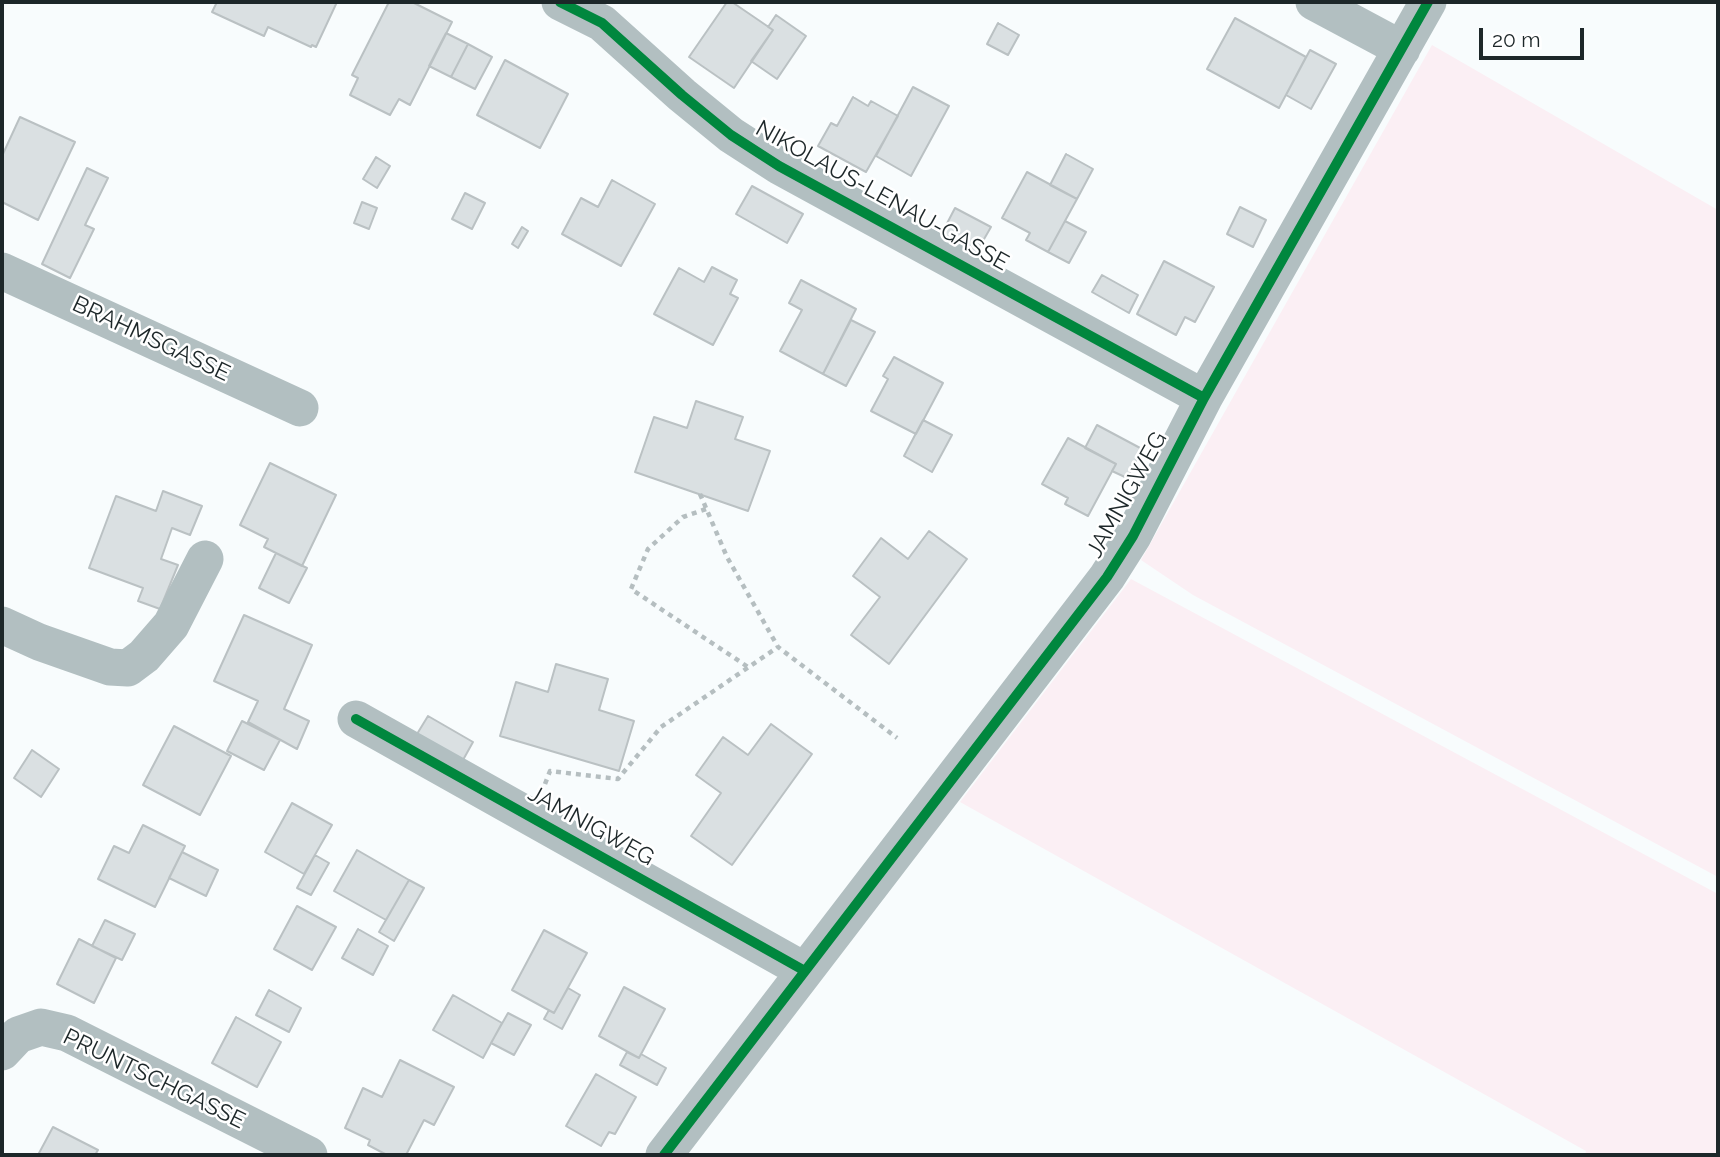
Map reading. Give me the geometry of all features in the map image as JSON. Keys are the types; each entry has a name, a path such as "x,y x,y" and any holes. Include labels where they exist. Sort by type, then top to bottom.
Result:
{"street":[{"name":"NIKOLAUS-LENAU-GASSE","path":"560,2 602,23 682,95 732,135 779,166 1204,398"},
{"path":"1314,2 1402,50"},
{"name":"JAMNIGWEG","path":"664,1155 1107,577 1133,536 1204,398 1428,2"},
{"name":"BRAHMSGASSE","path":"2,271 300,408"},
{"path":"2,625 39,642 110,667 128,668 144,656 171,625 205,558"},
{"name":"JAMNIGWEG","path":"356,719 805,971"},
{"name":"PRUNTSCHGASSE","path":"2,1052 18,1035 41,1027 67,1033 309,1155"}],"path":[{"path":"700,494 727,557 778,647 897,738"},
{"path":"706,509 683,517 648,549 631,589 748,667"},
{"path":"534,818 550,771 618,779 661,727 778,647"}],"shaded area":[{"path":"1432,45 1718,210 1718,877 1193,595 1141,560"},
{"path":"1131,579 1718,894 1718,1155 1585,1155 1586,1151 960,802"}],"building":[{"path":"217,2 337,2 316,47 311,47 268,27 264,36 212,12"},
{"path":"389,2 412,2 452,22 410,105 399,99 390,115 350,95 358,78 352,75"},
{"path":"727,2 732,2 773,30 734,88 689,57"},
{"path":"776,15 806,36 777,79 751,61 773,30 768,27"},
{"path":"1235,18 1306,57 1279,108 1207,69"},
{"path":"998,23 1019,35 1008,55 987,44"},
{"path":"446,33 468,44 451,77 429,66"},
{"path":"468,44 492,57 475,89 451,77"},
{"path":"1310,50 1336,64 1311,109 1286,95"},
{"path":"505,60 568,94 540,148 477,115"},
{"path":"913,87 949,106 911,176 876,156"},
{"path":"853,97 868,106 871,101 898,116 866,172 818,146 831,123 837,126"},
{"path":"20,117 75,142 38,220 2,202 2,156"},
{"path":"1066,154 1093,169 1077,199 1050,185"},
{"path":"376,157 390,166 377,188 363,179"},
{"path":"87,168 108,178 85,225 94,229 70,278 42,264"},
{"path":"1027,172 1077,199 1048,252 1026,240 1030,233 1002,218"},
{"path":"612,180 655,204 621,266 562,234 581,198 598,207"},
{"path":"752,186 803,214 787,243 736,214"},
{"path":"465,193 485,203 472,229 452,219"},
{"path":"362,202 377,208 369,229 354,223"},
{"path":"1240,207 1266,220 1253,247 1227,234"},
{"path":"955,208 991,227 976,253 942,233"},
{"path":"1065,221 1086,232 1069,263 1048,252"},
{"path":"522,227 528,231 518,248 512,244"},
{"path":"1164,261 1214,287 1195,322 1185,317 1176,335 1137,314"},
{"path":"712,267 737,280 730,294 738,298 713,345 654,314 679,268 704,282"},
{"path":"1102,275 1138,295 1129,313 1092,292"},
{"path":"801,280 856,309 823,374 780,351 802,310 789,303"},
{"path":"851,320 875,332 846,386 823,374"},
{"path":"894,357 943,383 916,434 871,411 888,379 883,376"},
{"path":"696,401 743,417 735,439 770,451 748,511 635,472 654,417 687,428"},
{"path":"923,420 952,435 932,472 904,456"},
{"path":"1097,425 1142,449 1127,478 1112,471 1116,464 1085,448"},
{"path":"1068,438 1116,464 1088,516 1065,504 1068,498 1042,484"},
{"path":"270,463 336,495 302,566 264,547 268,539 240,525"},
{"path":"163,491 202,506 190,535 172,528 161,559 178,565 160,609 138,601 143,588 89,568 116,496 156,511"},
{"path":"929,531 967,559 889,664 851,635 880,597 853,576 881,538 908,559"},
{"path":"276,553 307,568 289,603 259,588"},
{"path":"244,615 312,645 284,709 309,721 297,749 248,722 258,701 214,681"},
{"path":"556,664 608,679 599,710 634,721 619,771 500,736 516,682 548,692"},
{"path":"428,716 473,742 463,760 417,734"},
{"path":"242,721 280,740 264,770 227,751"},
{"path":"771,724 812,754 732,865 691,836 721,793 696,775 723,737 748,755"},
{"path":"174,726 231,756 200,815 143,785"},
{"path":"32,750 59,769 41,797 14,778"},
{"path":"292,803 332,825 304,874 265,852"},
{"path":"143,825 185,846 155,907 98,879 114,846 129,853"},
{"path":"357,850 409,880 386,920 334,891"},
{"path":"182,852 218,870 206,896 169,878"},
{"path":"315,855 329,863 311,895 297,888"},
{"path":"409,880 424,888 394,941 379,932"},
{"path":"297,906 336,927 312,970 274,949"},
{"path":"105,920 135,934 122,960 92,946"},
{"path":"358,929 388,946 373,975 342,958"},
{"path":"544,930 587,953 554,1013 512,990"},
{"path":"79,939 116,958 94,1003 57,984"},
{"path":"624,987 665,1009 639,1058 599,1036"},
{"path":"568,988 580,995 562,1029 544,1019 549,1010 554,1013"},
{"path":"269,990 301,1008 289,1032 256,1015"},
{"path":"453,995 502,1023 483,1058 433,1030"},
{"path":"508,1013 531,1025 514,1055 491,1043"},
{"path":"236,1017 281,1042 257,1087 212,1063"},
{"path":"627,1052 639,1058 641,1054 666,1068 657,1085 620,1065"},
{"path":"400,1060 454,1087 434,1125 424,1120 406,1155 387,1155 368,1145 370,1140 345,1128 363,1088 382,1097"},
{"path":"596,1074 636,1097 615,1134 609,1132 601,1146 566,1126"},
{"path":"53,1127 98,1150 95,1155 38,1155"}],"cycle path":[{"path":"560,2 602,23 731,135 779,166 1204,398"},
{"path":"664,1155 1107,577 1133,536 1204,398 1428,2"},
{"path":"356,719 805,971"}]}
